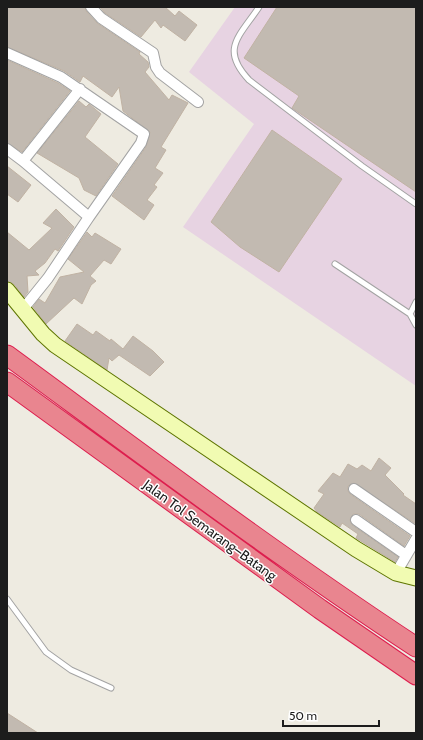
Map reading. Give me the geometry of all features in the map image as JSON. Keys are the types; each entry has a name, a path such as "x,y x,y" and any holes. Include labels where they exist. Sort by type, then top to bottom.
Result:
{"highway":[{"name":"Jalan Tol Semarang–Batang","path":"7,356 213,507 348,602 416,647"},
{"name":"Jalan Tol Semarang–Batang","path":"7,382 314,605 416,675"}],"street":[{"path":"92,7 101,18 153,54 156,67 160,73 198,102"},
{"path":"7,53 60,77 80,89 144,134 141,143 53,271 23,309"},
{"path":"23,161 80,89"},
{"path":"7,149 89,217"},
{"path":"7,290 43,334 55,345 111,384 204,444 327,530 396,573 416,578"},
{"path":"354,489 416,532"},
{"path":"356,520 406,555"},
{"path":"396,573 416,539"}],"lane":[{"path":"259,7 233,49 234,60 238,69 249,80 362,166 416,204"},
{"path":"335,264 410,314 416,325"},
{"path":"410,314 416,302"},
{"path":"7,599 46,652 71,670 111,688"}],"shaded area":[{"path":"235,7 416,7 416,386 183,227 254,124 189,72"}],"building":[{"path":"7,7 85,7 86,11 97,23 140,52 139,54 148,62 149,67 145,72 169,100 172,95 188,103 161,147 166,150 155,168 163,173 154,185 157,187 147,200 154,205 144,220 112,196 146,147 150,132 123,111 119,87 112,97 83,76 80,82 64,71 7,47"},
{"path":"100,7 165,7 175,16 179,11 197,25 185,41 163,25 161,28 155,20 141,37 105,13"},
{"path":"277,7 416,7 416,192 292,108 299,96 244,58"},
{"path":"7,60 58,83 70,91 22,152 7,143"},
{"path":"79,101 86,107 89,104 101,114 85,137 118,164 96,196 84,190 79,178 37,153"},
{"path":"272,130 342,179 279,272 240,247 211,222"},
{"path":"7,166 31,185 18,202 7,194"},
{"path":"56,209 74,227 58,251 55,249 45,263 35,271 39,275 27,276 28,292 24,297 14,284 7,281 7,232 29,250 52,228 43,223"},
{"path":"87,232 92,237 95,233 121,249 111,264 104,260 90,276 96,281 91,285 82,304 74,298 46,324 33,307 39,299 45,303 60,277 84,272 68,259"},
{"path":"77,324 93,335 96,331 110,341 111,339 123,349 133,336 153,351 164,362 150,376 119,355 112,361 109,358 107,370 65,341"},
{"path":"379,458 391,468 385,475 404,494 403,495 416,504 416,524 354,483 348,486 348,491 350,494 410,536 404,546 359,514 353,514 350,520 352,525 398,557 395,562 356,538 358,534 342,523 340,527 317,512 314,508 324,494 318,491 333,473 340,477 348,464 357,469 362,465 371,471"},
{"path":"7,713 38,733 7,733"}]}
